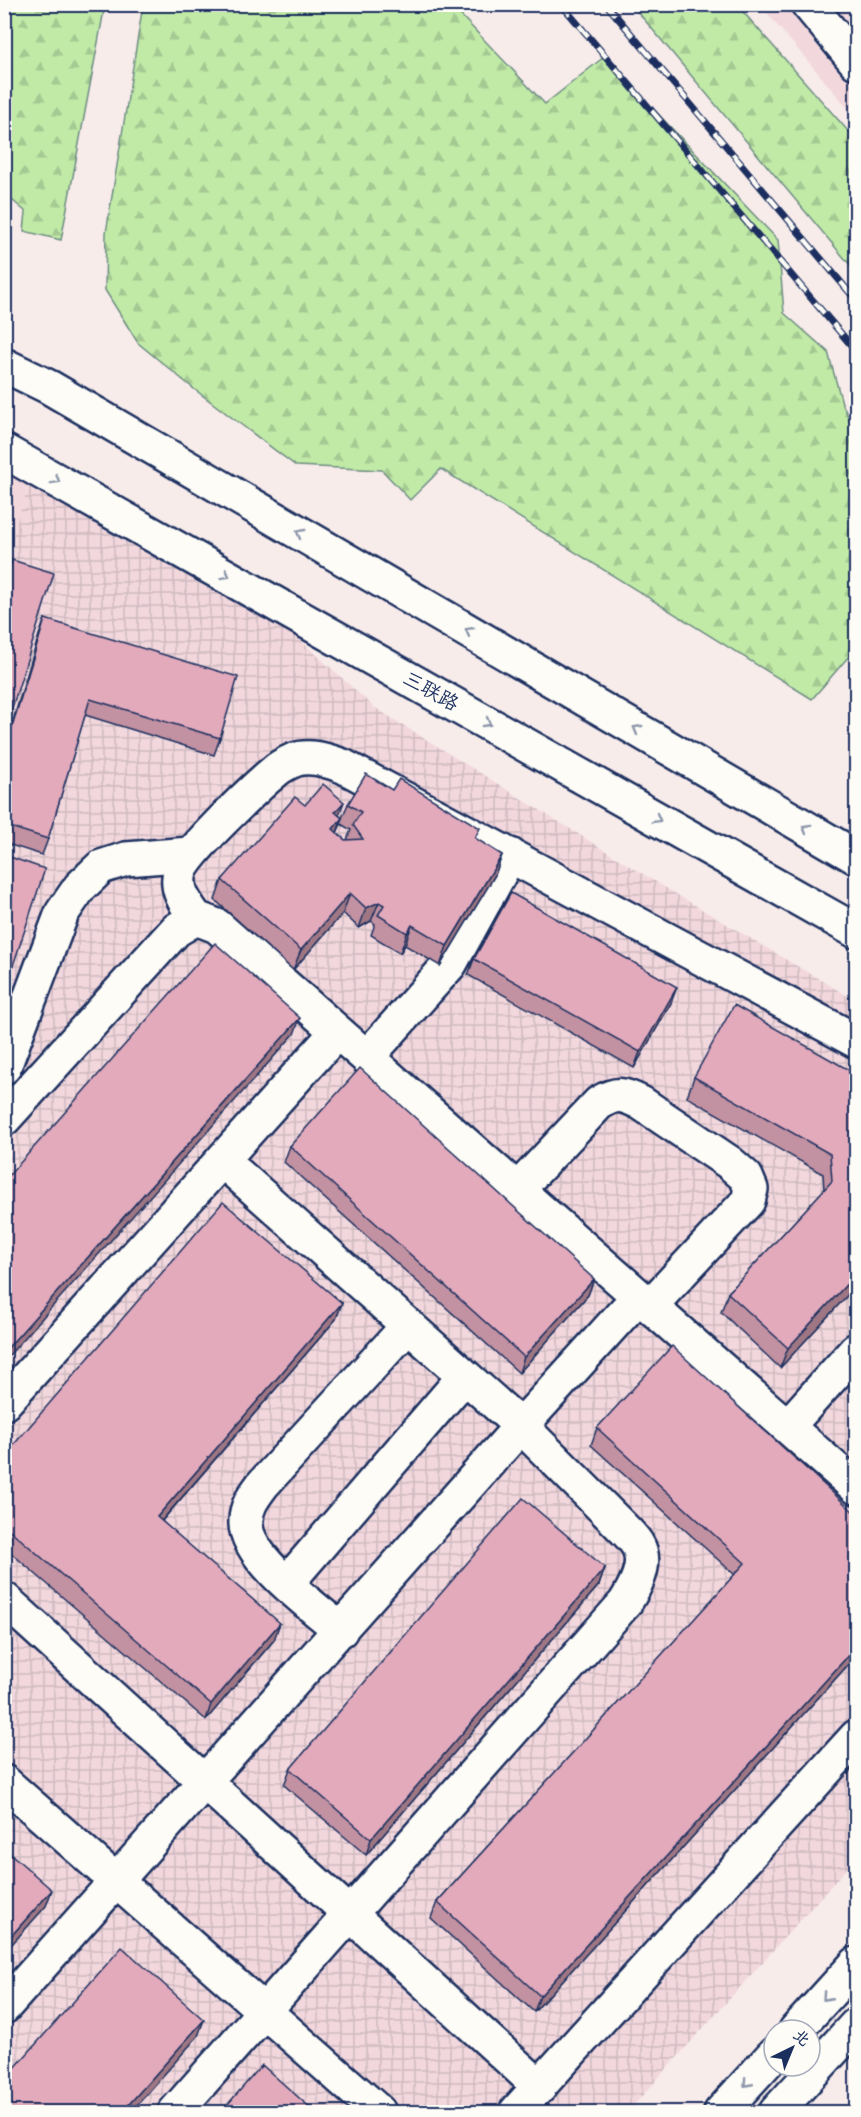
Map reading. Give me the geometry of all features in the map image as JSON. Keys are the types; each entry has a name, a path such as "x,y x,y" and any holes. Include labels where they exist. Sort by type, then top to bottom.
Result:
{"street":[{"path":"808,4 856,62"},
{"path":"4,365 59,393 856,857"},
{"name":"三联路","path":"4,451 856,931"},
{"path":"856,1041 343,766 317,758 296,759 275,770 190,854 180,871 178,888 185,904 196,918 217,926 856,1487"},
{"path":"4,1067 62,913 80,887 101,867 126,859 190,854"},
{"path":"367,1058 450,964 510,855"},
{"path":"4,1119 176,930 196,918"},
{"path":"4,1403 337,1032"},
{"path":"8,2002 521,1426 748,1201 751,1189 746,1177 730,1163 641,1103 629,1097 612,1095 599,1103 517,1190"},
{"path":"175,2112 625,1603 638,1581 641,1559 638,1545 521,1426 223,1161"},
{"path":"341,1630 262,1560 251,1545 245,1523 249,1503 408,1326"},
{"path":"788,1426 856,1350"},
{"path":"288,1583 464,1377"},
{"path":"4,1599 540,2086"},
{"path":"516,2112 856,1738"},
{"path":"4,1782 379,2112"},
{"path":"807,2018 856,1964"},
{"path":"776,2112 856,2025"},
{"path":"721,2112 762,2067"}],"shaded area":[{"path":"760,5 856,5 856,118"},
{"path":"5,475 29,484 5,563"},
{"path":"29,484 132,522 223,570 374,707 646,876 856,1001 856,1858 628,2112 5,2112 4,563"}],"green space":[{"path":"5,4 105,5 61,240 24,231 26,212 5,194"},
{"path":"143,5 451,5 545,104 604,57 778,240 784,313 828,352 842,403 856,434 856,648 812,699 441,469 410,500 382,470 296,466 194,389 138,343 105,290 106,233"},
{"path":"632,5 737,5 856,140 856,272"}],"building":[{"path":"12,560 54,573 4,734 4,584"},
{"path":"45,619 238,677 220,738 90,699 48,839 4,825 4,753"},
{"path":"366,774 392,790 399,779 480,828 475,838 502,855 447,946 412,925 407,933 378,915 384,905 379,902 366,908 350,893 301,950 222,880 295,797 305,805 323,784 344,802 335,812 342,818 333,829 345,840 363,839 353,825 361,812 348,804"},
{"path":"4,855 45,869 4,993"},
{"path":"511,893 677,987 640,1052 474,959"},
{"path":"215,943 300,1018 4,1352 4,1181"},
{"path":"734,1005 856,1074 856,1274 788,1348 728,1293 832,1181 830,1154 694,1077"},
{"path":"360,1068 594,1279 524,1357 290,1146"},
{"path":"223,1202 342,1303 157,1517 280,1623 211,1704 4,1525 4,1456"},
{"path":"672,1346 856,1514 856,1647 540,1996 437,1902 745,1563 597,1428"},
{"path":"523,1498 605,1568 371,1839 290,1769"},
{"path":"4,1848 52,1890 4,1944"},
{"path":"122,1947 204,2020 122,2112 4,2112 4,2080"},
{"path":"262,2065 315,2112 221,2112"}],"railway":[{"path":"561,4 856,351"},
{"path":"606,4 856,300"}]}
